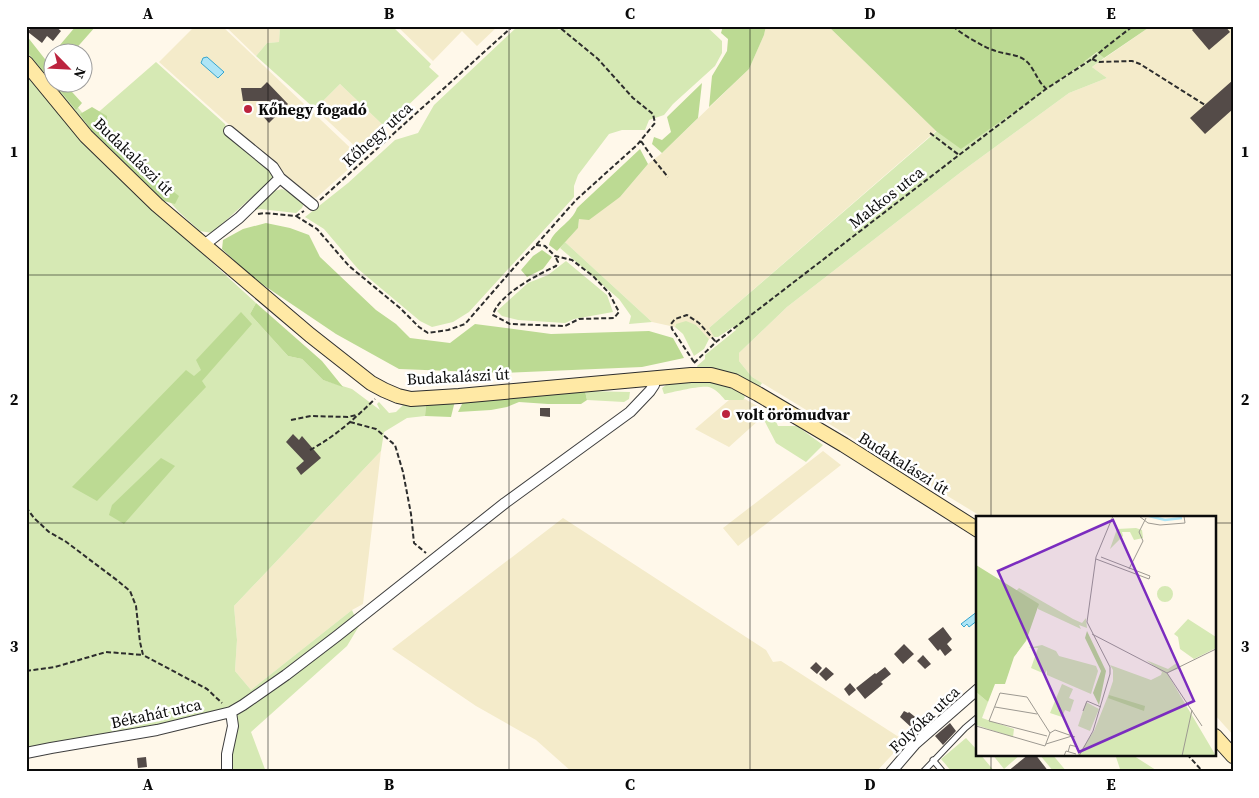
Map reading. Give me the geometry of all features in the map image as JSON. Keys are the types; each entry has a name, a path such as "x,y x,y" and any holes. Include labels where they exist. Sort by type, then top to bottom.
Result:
{"main road":[{"name":"Budakalászi út","path":"26,63 86,136 157,205 310,335 371,383 384,390 411,399 459,396 655,378 693,368 734,381 758,394 844,445 976,529"},
{"path":"1216,737 1233,756"}],"street":[{"path":"229,130 273,167 280,178 313,205"},
{"path":"204,245 239,218 280,178"},
{"name":"Békahát utca","path":"26,753 140,734 231,712 286,675 505,503 630,412 650,391 654,385 655,378"},
{"name":"Folyóka utca","path":"890,772 915,744 976,691"},
{"path":"227,772 227,754 233,726 231,712"}],"lane":[{"path":"922,772 976,719"},
{"path":"933,760 944,772"}],"path":[{"name":"Kőhegy utca","path":"296,216 322,199 512,26"},
{"path":"239,218 264,213 296,216 317,229 349,266 400,308 418,328 428,333 448,330 465,324 576,200 641,140 655,123 653,114 634,98 598,59 558,26"},
{"path":"954,26 956,30 994,51 1016,55 1027,61 1046,89"},
{"name":"Makkos utca","path":"693,368 716,342 1046,89 1092,59 1133,26"},
{"path":"1092,59 1099,62 1132,61 1140,64 1205,105"},
{"path":"930,133 959,155"},
{"path":"641,140 654,160 668,176"},
{"path":"536,245 545,246 555,256 558,262 556,266 515,289 494,308 493,315 510,324 565,326 579,319 614,318 619,312 609,293 572,260 555,256"},
{"path":"693,368 671,324 675,320 687,315 700,323 716,342"},
{"path":"310,450 329,440 384,390"},
{"path":"291,420 322,416 348,418 359,414"},
{"path":"350,422 376,430 395,445 407,489 414,543 434,559"},
{"path":"26,507 34,518 49,532 65,541 130,591 136,606 143,655"},
{"path":"26,671 55,667 106,652 143,655 207,689 231,712"},
{"path":"1188,756 1203,772"}],"shaded area":[{"path":"195,26 222,26 361,158 316,198 310,197 159,62"},
{"path":"225,26 280,26 279,42 267,43 256,56"},
{"path":"397,26 498,26 477,46 462,31 433,61"},
{"path":"766,26 828,26 936,131 709,328 714,337 709,339 696,325 676,324 675,327 652,322 565,242 578,228 579,219 620,197 648,164 662,153 749,69"},
{"path":"1151,26 1233,26 1233,735 1216,716 1216,516 980,516 752,377 739,361 739,353 787,307 961,172 1069,93 1107,78 1092,67"},
{"path":"340,84 385,127 360,151 315,109"},
{"path":"736,394 768,412 729,447 695,429"},
{"path":"381,451 363,604 352,610 251,690 235,671 237,640 234,606"},
{"path":"823,451 841,465 738,546 723,528"},
{"path":"563,518 766,650 773,662 781,661 905,741 876,772 572,772 536,740 476,706 392,649"}],"green space":[{"path":"76,26 96,26 82,42 62,42"},
{"path":"280,26 392,26 431,64 429,67 439,76 385,127 340,84 315,109 256,56 267,43 279,42"},
{"path":"518,26 553,26 559,30 563,26 706,26 722,41 722,53 715,66 673,104 664,115 649,120 645,130 622,130 609,134 578,175 574,186 574,197 469,312 453,322 432,327 420,321 358,269 324,229 305,217 348,183 395,140 418,133 434,105"},
{"path":"723,26 766,26 749,69 709,107 712,76 727,51 728,39 721,33"},
{"path":"828,26 1151,26 1104,58 1097,52 961,149 936,131"},
{"path":"26,35 42,55 42,70 26,50"},
{"path":"26,44 42,64 42,92 65,92 85,116 83,144 256,303 250,314 288,356 302,359 323,380 352,389 380,410 377,404 379,402 389,413 396,412 404,404 426,404 425,416 407,418 384,432 381,451 234,606 237,640 235,671 251,690 352,610 359,626 347,646 251,732 266,772 230,772 231,712 26,748"},
{"path":"1098,52 1104,58 1092,67 1107,78 1069,93 961,172 787,307 739,353 739,361 752,377 762,383 759,388 698,369 697,366 705,359 705,355 736,330 733,327 718,337 714,337 709,328 937,131 961,148 1084,64 1085,61"},
{"path":"156,62 225,124 228,133 274,172 273,178 212,233 200,231 179,212 94,116"},
{"path":"702,83 698,118 662,153 652,144 654,137 662,140 671,132 667,117"},
{"path":"61,92 72,92 82,103 76,110"},
{"path":"92,107 107,116 107,128 165,185 179,196 175,204 164,201 89,128 80,114"},
{"path":"640,149 648,164 620,197 589,220 579,219 578,228 557,251 549,245 554,235 571,218 577,208"},
{"path":"282,189 304,203 302,208 296,213 260,209 251,211 270,192"},
{"path":"266,223 290,228 309,235 320,257 376,310 396,324 410,338 450,343 475,324 551,334 649,331 673,338 684,358 642,367 502,373 399,369 336,334 253,278 222,249 223,240 243,229"},
{"path":"565,242 652,322 629,324 631,316 619,299 560,248"},
{"path":"542,250 552,257 543,269 527,277 521,270 533,256"},
{"path":"566,261 607,295 613,312 574,319 565,323 518,320 502,316 497,311 528,283 548,275"},
{"path":"256,303 322,361 343,387 323,380 302,359 288,356 250,314"},
{"path":"241,312 252,324 202,381 206,387 97,501 72,487 186,370 194,376 201,370 196,360"},
{"path":"686,321 696,325 709,339 704,349 694,356 683,334 675,327 676,324"},
{"path":"673,380 715,382 742,393 745,397 743,400 725,400 714,389 709,387 664,394 662,388"},
{"path":"585,391 630,392 629,399 624,402 587,400"},
{"path":"585,391 587,400 581,404 519,402 507,407 491,410 458,412 463,402"},
{"path":"455,401 451,417 425,416 426,404"},
{"path":"772,413 778,426 797,426 823,445 806,462 776,443 764,420"},
{"path":"161,458 175,466 124,524 109,515 112,505"},
{"path":"966,738 976,749 976,756 982,756 995,772 952,772 941,759"},
{"path":"994,756 1019,756 1004,769"},
{"path":"1041,756 1054,756 1067,772 1054,772"},
{"path":"1116,756 1134,756 1159,772 1125,772 1120,769"}],"water":[{"path":"207,57 224,72 218,78 201,63 203,58"},
{"path":"976,613 976,622 969,627 967,624 964,627 961,624"}],"building":[{"path":"32,26 55,26 61,31 53,41 47,36 42,43 28,32"},
{"path":"1196,26 1225,26 1230,32 1209,50 1192,30"},
{"path":"1233,80 1233,109 1205,134 1190,118"},
{"path":"267,82 288,104 269,123 259,112 270,101 243,101 241,88 261,88"},
{"path":"540,408 550,408 550,417 540,416"},
{"path":"293,434 299,440 302,436 321,458 301,475 296,468 304,461 286,442"},
{"path":"943,627 952,639 947,644 952,650 945,656 928,639"},
{"path":"904,644 914,654 903,664 894,654"},
{"path":"923,655 931,664 925,669 917,661"},
{"path":"816,662 822,668 817,674 810,668"},
{"path":"826,667 834,674 826,681 819,674"},
{"path":"885,667 891,674 881,682 883,684 865,699 856,688"},
{"path":"850,683 856,690 849,696 844,689"},
{"path":"904,711 909,712 919,720 912,728 900,717"},
{"path":"950,723 956,731 943,745 935,736"},
{"path":"1027,756 1037,756 1049,772 1007,772"},
{"path":"146,757 147,767 138,768 137,758"}],"place":[{"name":"Kőhegy fogadó","path":"248,109"},
{"name":"volt örömudvar","path":"726,414"}]}
